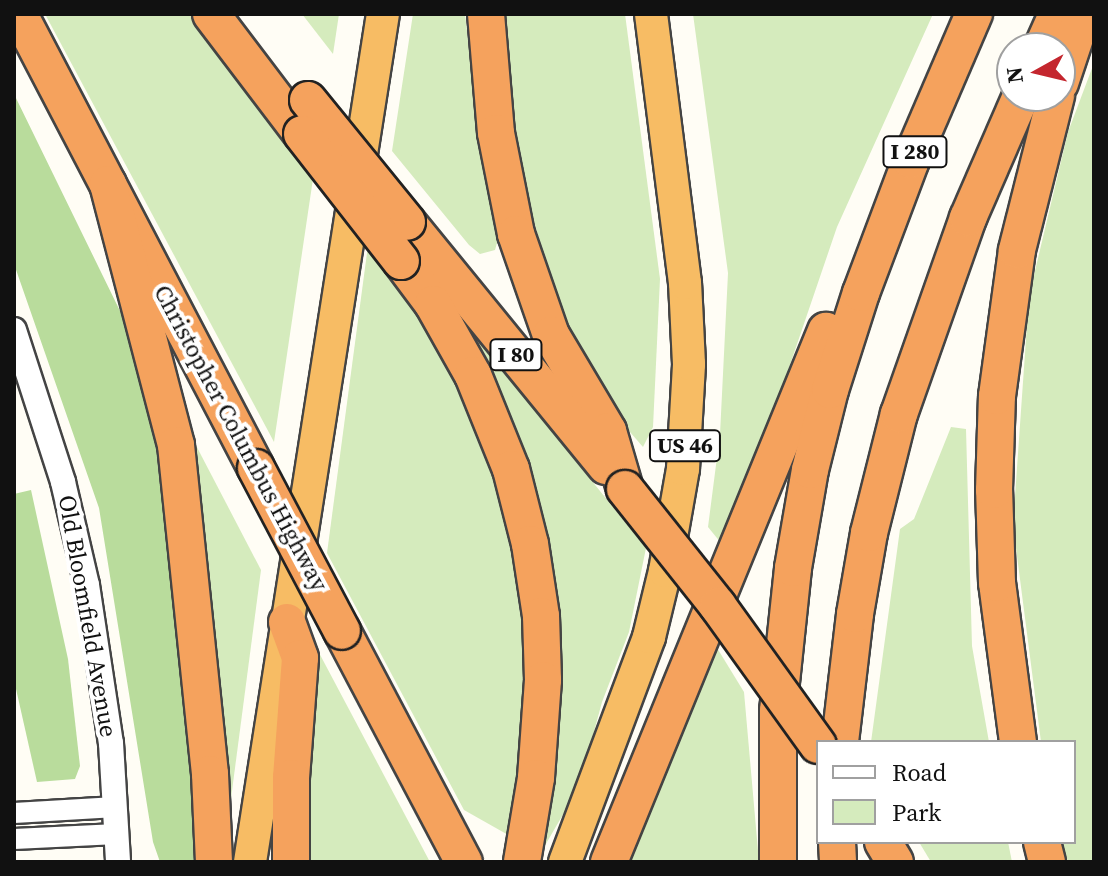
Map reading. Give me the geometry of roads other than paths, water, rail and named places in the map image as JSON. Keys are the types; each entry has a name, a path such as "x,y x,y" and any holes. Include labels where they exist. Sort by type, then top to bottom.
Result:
{"highway":[{"name":"Christopher Columbus Highway","path":"19,14 464,862"},
{"path":"211,14 305,117 433,304 473,375 511,469 539,594 543,680 536,778 522,862"},
{"name":"I 80","path":"239,14 305,117 407,222 718,606 816,742"},
{"path":"250,862 383,14"},
{"path":"486,14 496,133 516,234 551,335 608,431 625,489"},
{"name":"US 46","path":"565,862 649,637 665,571 683,469 689,364 685,283 651,14"},
{"name":"I 280","path":"861,293 911,160 974,14"},
{"path":"1076,35 1083,14"},
{"path":"840,740 862,573 899,414 968,218 1014,112"},
{"path":"1018,740 997,583 994,490 997,396 1017,250 1052,112"},
{"path":"108,184 176,445 209,759 214,862"},
{"path":"609,862 836,309 861,293"},
{"path":"778,862 778,711 793,568 810,470 830,390 861,293"},
{"path":"287,622 300,658 291,778 291,862"}],"street":[{"name":"Old Bloomfield Avenue","path":"14,330 63,482 87,585 107,712 118,862"},
{"path":"14,813 116,807"},
{"path":"14,839 117,834"}]}
